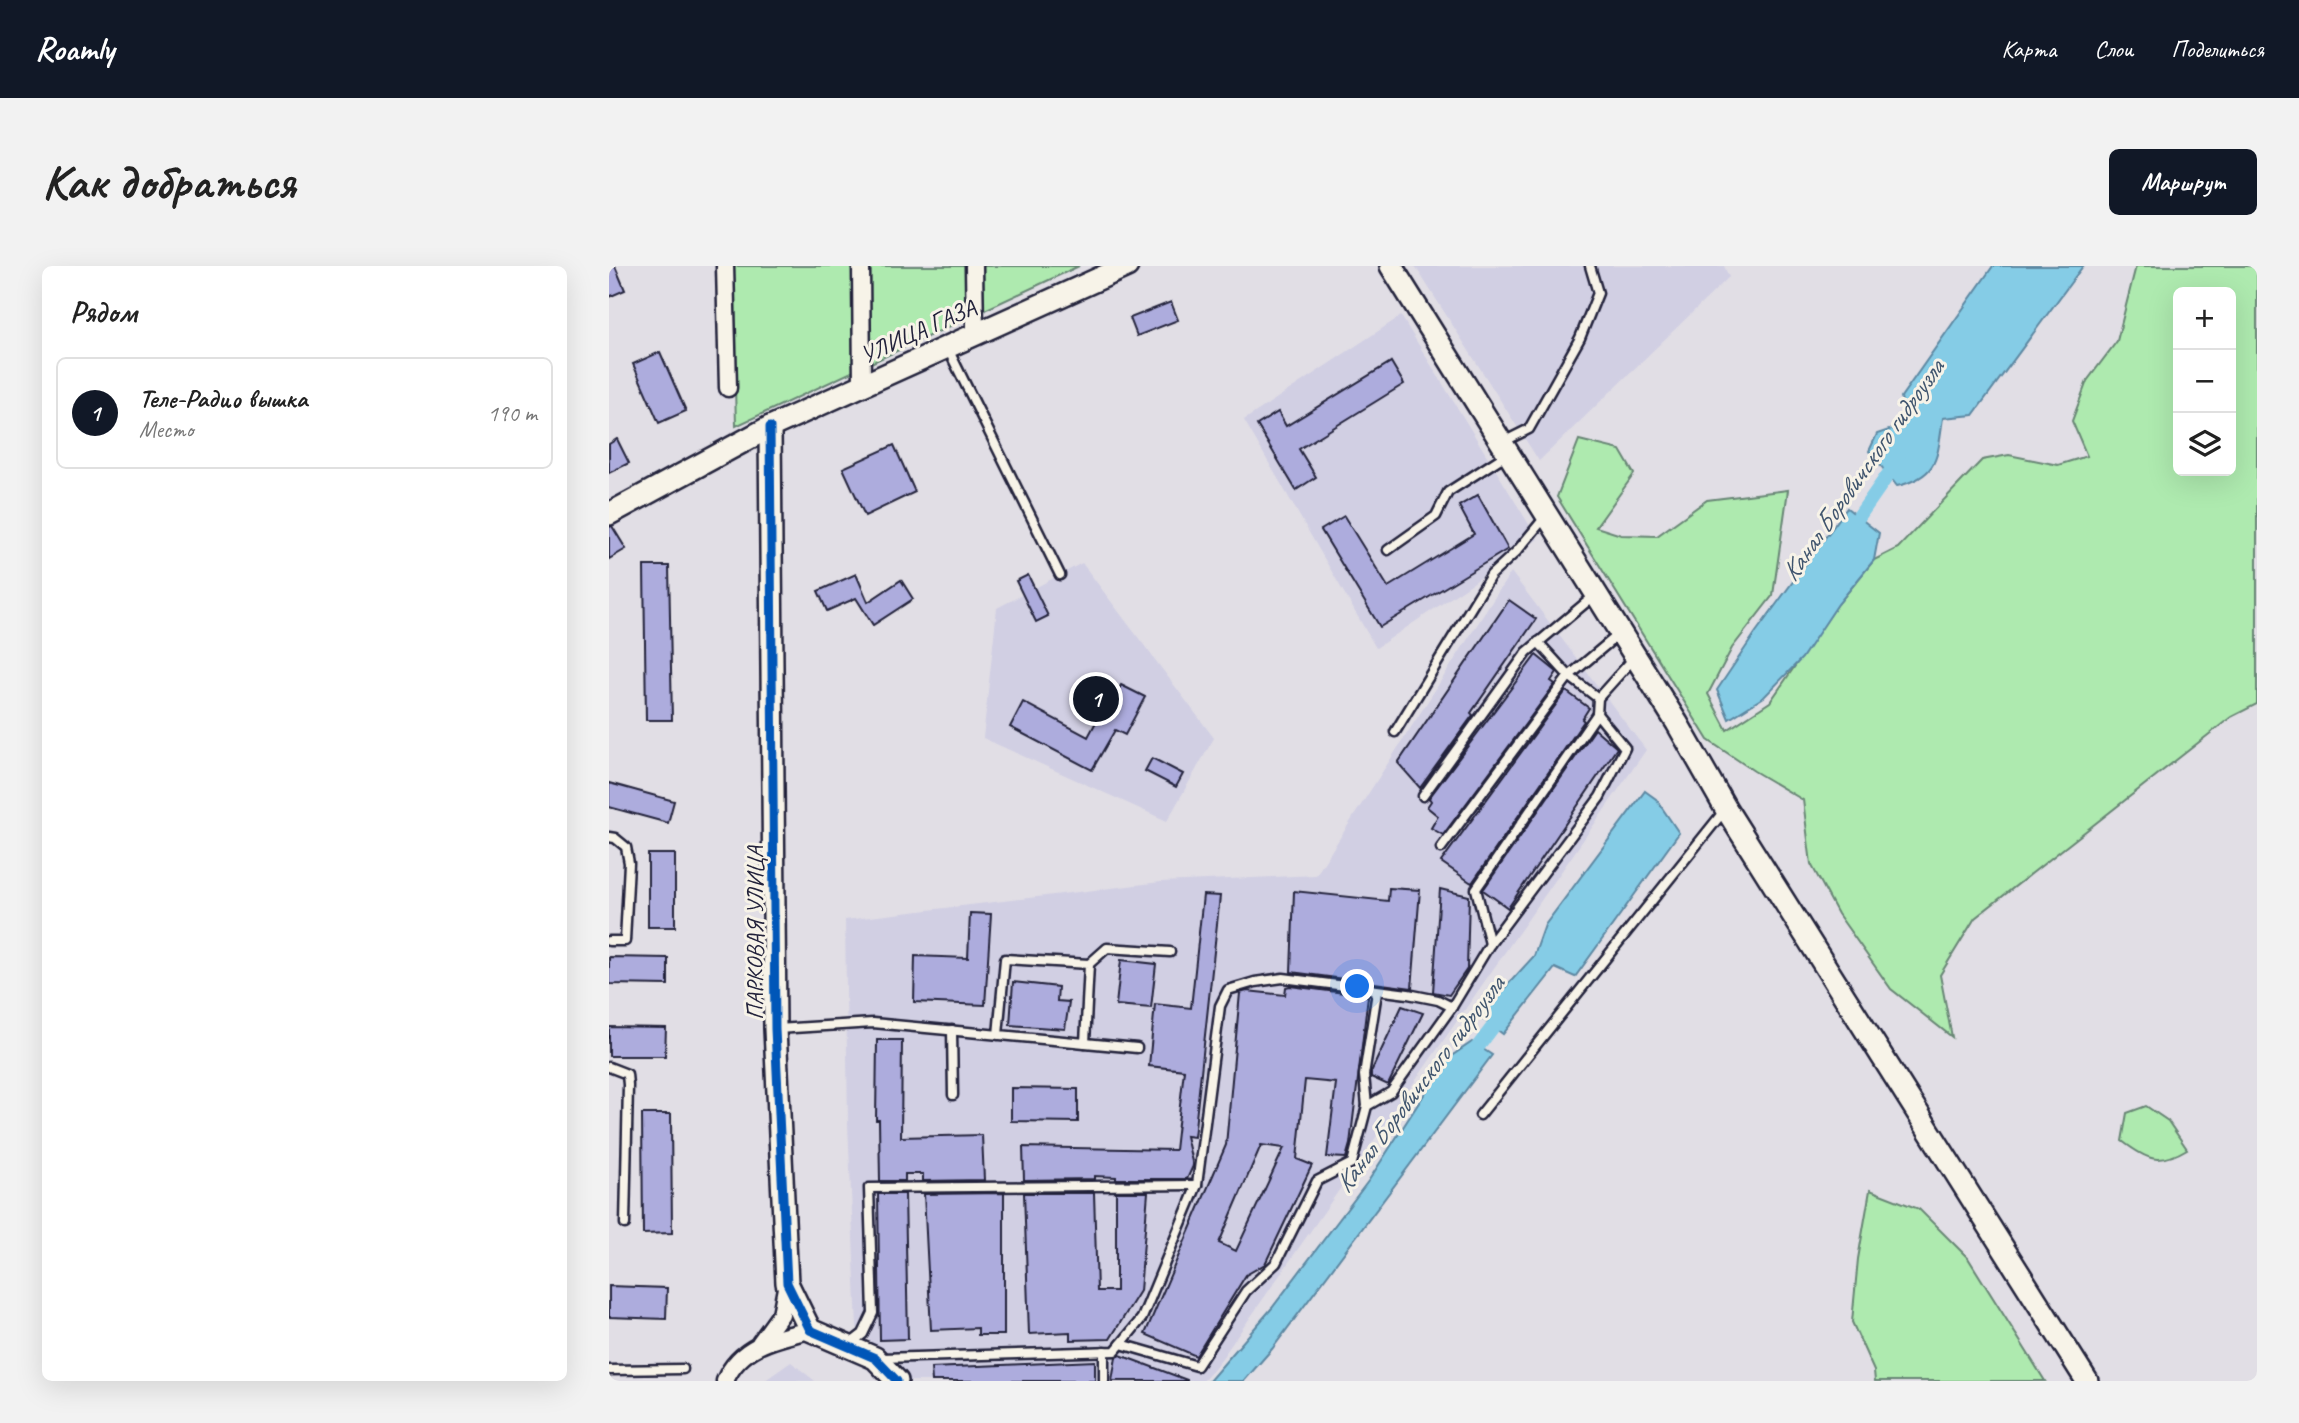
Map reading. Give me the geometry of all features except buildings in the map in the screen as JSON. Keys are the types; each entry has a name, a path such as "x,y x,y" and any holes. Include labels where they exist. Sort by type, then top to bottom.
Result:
{"main road":[{"path":"1391,266 1548,513 1726,808 2087,1381"},
{"name":"УЛИЦА ГАЗА","path":"770,427 1114,269"},
{"path":"609,514 770,427"},
{"name":"ПАРКОВАЯ УЛИЦА","path":"770,427 775,1030 787,1283 810,1329"},
{"path":"810,1329 875,1358 897,1381"}],"street":[{"path":"725,266 728,388"},
{"path":"861,266 862,385"},
{"path":"974,266 975,334"},
{"path":"757,1347 781,1314 787,1283"},
{"path":"725,1381 742,1355 771,1339 810,1329"}],"lane":[{"path":"1388,550 1436,516 1448,492 1529,429 1580,338 1598,293 1590,266"},
{"path":"946,347 1060,575"},
{"path":"1395,732 1491,575 1517,551 1548,513"},
{"path":"1423,796 1527,652 1597,593"},
{"path":"1441,848 1569,676 1621,632"},
{"path":"1538,642 1569,676 1598,698"},
{"path":"1490,944 1476,889 1597,715 1598,698 1636,656"},
{"path":"1367,1106 1391,1092 1452,1007 1490,944 1600,797 1625,748 1597,715"},
{"path":"1480,1115 1726,808"},
{"path":"609,837 615,838 626,847 629,863 625,941 609,941"},
{"path":"998,1035 1005,959 1089,964 1107,948 1170,952"},
{"path":"1085,1043 1089,964"},
{"path":"875,1358 1115,1351 1142,1318 1196,1185 1220,1006 1228,990 1283,978 1438,1000 1452,1007"},
{"path":"1121,1344 1197,1366 1246,1291 1276,1263 1317,1181 1352,1163 1367,1106 1364,1075 1377,992"},
{"path":"775,1030 873,1023 1137,1048"},
{"path":"952,1030 953,1095"},
{"path":"609,1067 627,1074 625,1224"},
{"path":"848,1346 863,1334 873,1313 869,1188 1196,1185"},
{"path":"1104,1351 1104,1381"},
{"path":"609,1370 683,1369"}],"shaded area":[{"path":"1415,266 1724,266 1729,277 1539,461"},
{"path":"1401,316 1538,539 1376,648 1244,420"},
{"path":"1082,563 1214,738 1167,821 983,738 997,608"},
{"path":"1511,572 1646,750 1215,1368 1203,1381 905,1381 857,1327 848,1124 845,920 1161,882 1316,875"},
{"path":"791,1362 815,1381 764,1381"}],"green space":[{"path":"732,266 1079,266 736,426"},
{"path":"2136,266 2257,266 2257,704 2231,717 1975,918 1940,975 1952,1037 1891,989 1838,914 1811,864 1803,800 1708,740 1557,497 1579,440 1620,450 1634,474 1596,527 1621,535 1657,536 1707,500 1788,490 1773,595 1732,648 1708,694 1727,730 1770,702 1838,604 1874,560 1898,548 1982,460 2009,455 2058,465 2087,456 2072,421 2087,381 2117,341"},
{"path":"2146,1106 2168,1121 2187,1149 2161,1159 2139,1153 2122,1141 2127,1113"},
{"path":"1870,1190 1919,1209 1968,1258 2045,1381 1875,1381 1874,1371 1852,1322 1858,1259"}],"water":[{"path":"1993,266 2083,266 1973,415 1943,418 1937,454 1929,470 1911,482 1897,486 1869,451 1877,434 1901,426 1905,418 1901,397"},
{"path":"1847,508 1879,533 1874,560 1838,604 1802,658 1764,697 1729,719 1717,690"},
{"path":"1645,791 1656,799 1679,833 1575,977 1555,968 1503,1034 1479,1016 1534,956 1545,925"},
{"path":"1472,1042 1492,1055 1272,1349 1244,1381 1209,1381 1272,1308 1369,1180 1447,1059"}],"waterway":[{"name":"Канал Боровичского гидроузла","path":"1848,532 1899,459"},
{"name":"Канал Боровичского гидроузла","path":"1468,1060 1504,1012"}],"cycle path":[{"path":"770,427 775,1029 787,1283 810,1330 875,1358 897,1381"}],"place":[{"name":"Теле-Радио вышка","path":"1096,699"}]}
